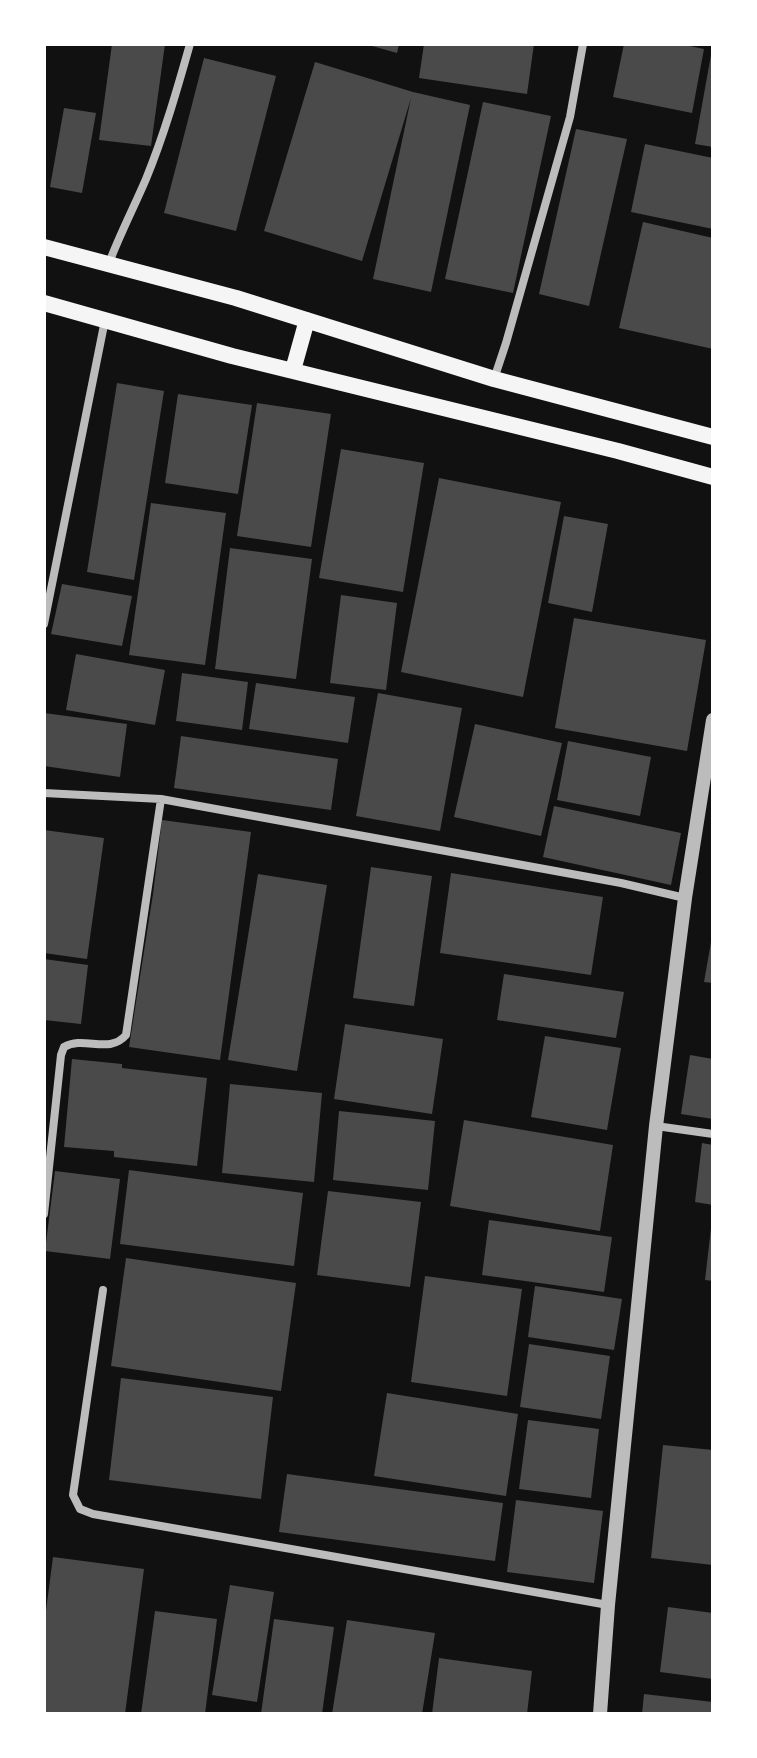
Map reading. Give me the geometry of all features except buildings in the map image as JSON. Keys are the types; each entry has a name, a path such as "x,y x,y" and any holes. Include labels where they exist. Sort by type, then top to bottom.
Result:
{"main road":[{"path":"44,247 236,298 494,379 713,437"},
{"path":"44,303 232,356 713,477"},
{"path":"293,370 307,320"}],"street":[{"path":"109,263 170,115 190,44"},
{"path":"494,379 570,117 583,44"},
{"path":"44,624 105,320"},
{"path":"600,1714 656,1126 685,898 713,720"},
{"path":"44,793 161,799 605,880 685,898"},
{"path":"44,1214 64,1047 72,1042 120,1043 126,1035 161,799"},
{"path":"656,1126 713,1134"},
{"path":"103,1290 73,1495 80,1509 93,1514 608,1605"}]}
